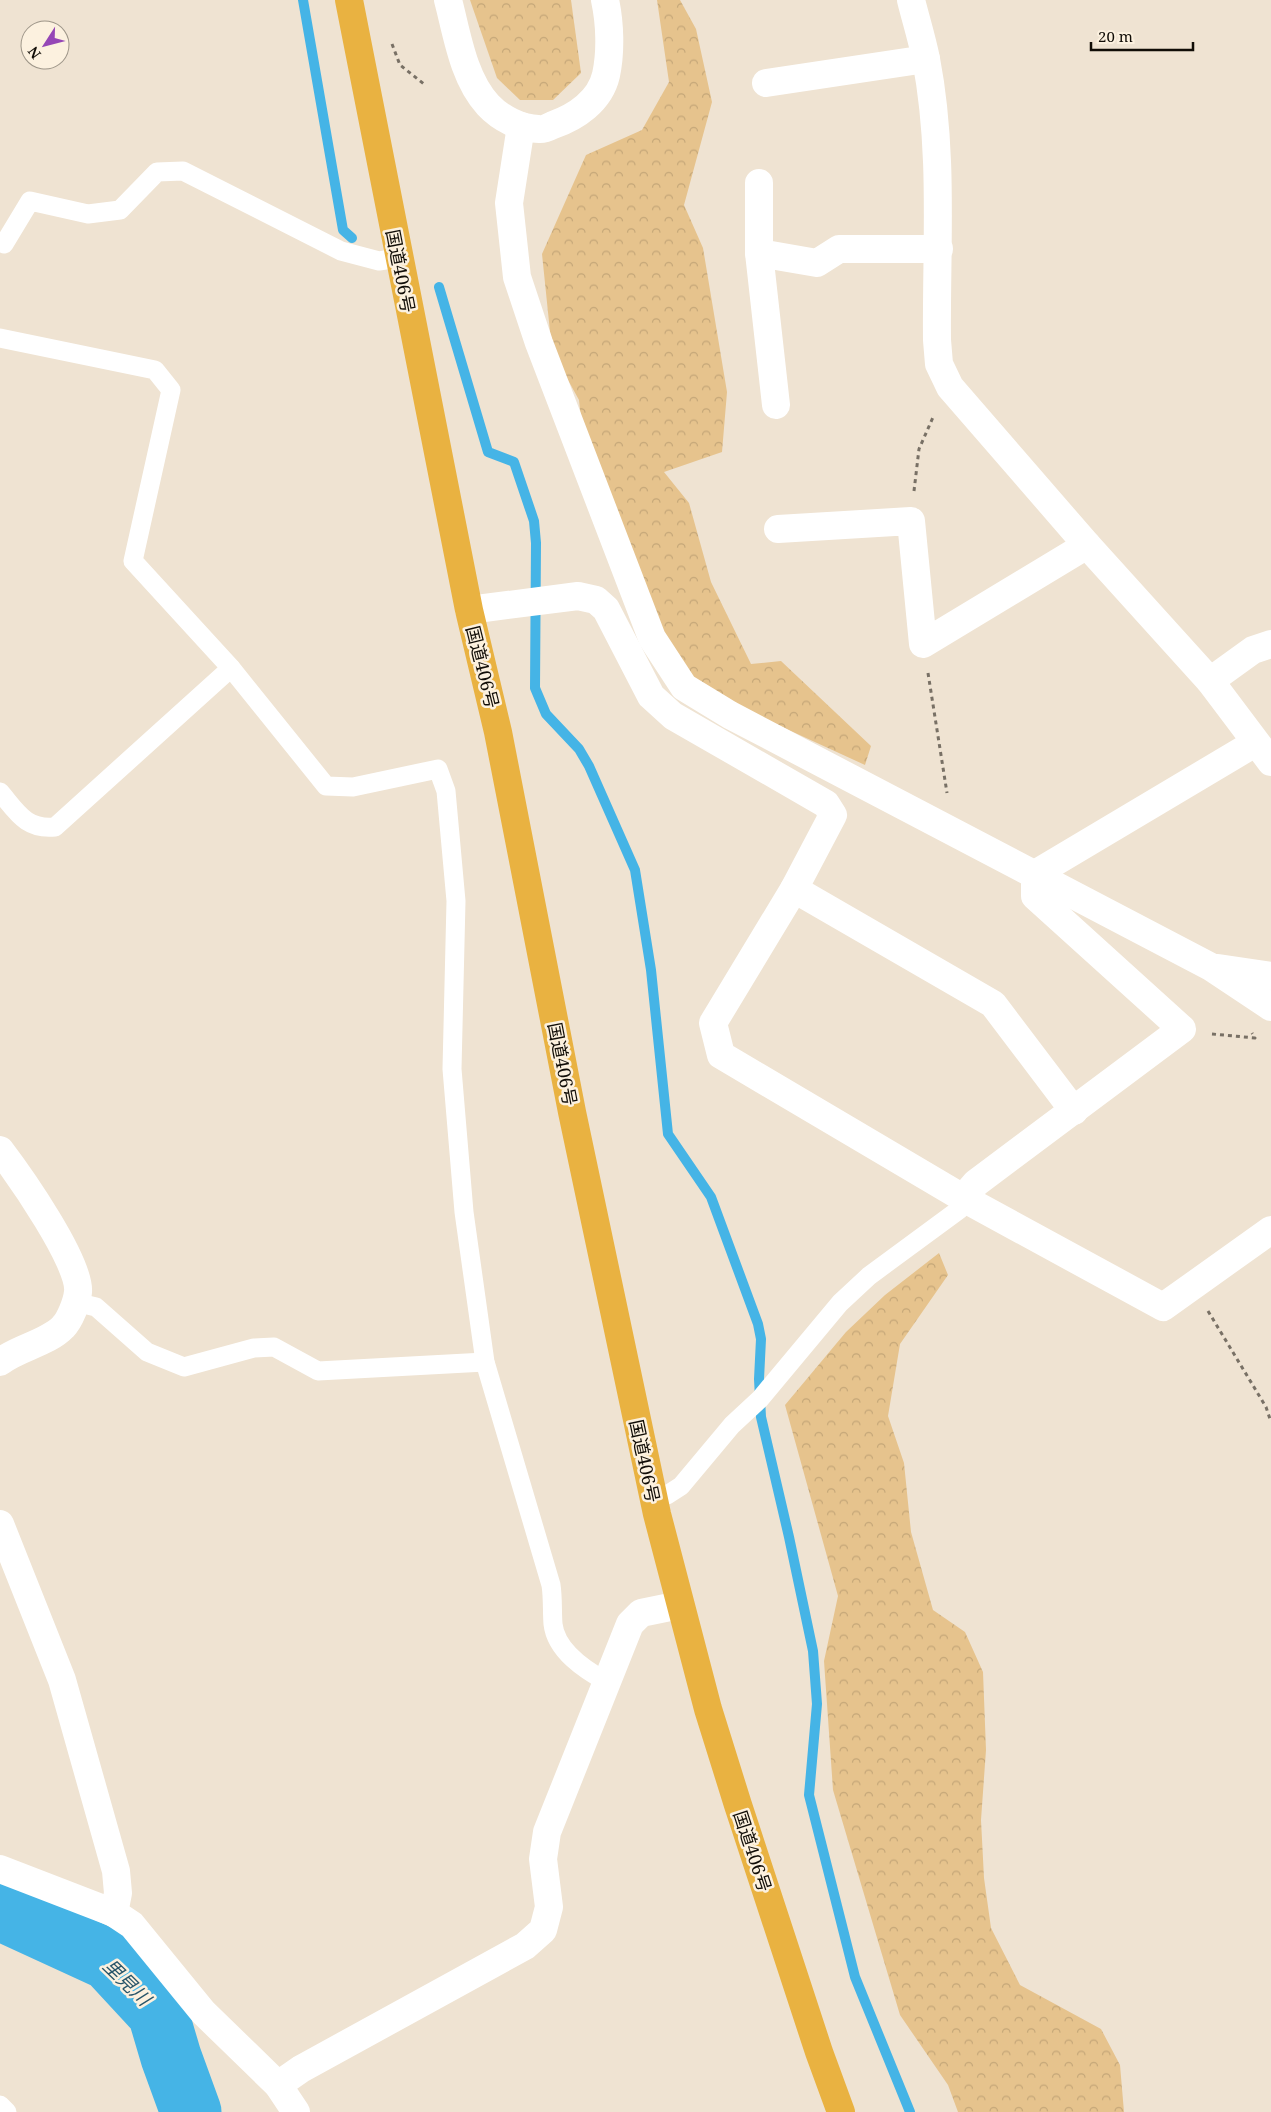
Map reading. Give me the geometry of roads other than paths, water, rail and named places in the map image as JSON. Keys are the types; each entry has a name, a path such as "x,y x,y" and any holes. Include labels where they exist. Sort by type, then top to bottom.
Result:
{"highway":[{"name":"国道406号","path":"349,0 468,610 498,732 572,1112 653,1498 680,1605 738,1805 819,2052 841,2112"}],"street":[{"path":"448,0 461,51 472,79 488,105 503,117 521,126 540,130 570,119 592,102 606,76 609,42 605,0"},
{"path":"911,0 926,59 938,174 937,340 940,364 950,387 1087,546 1210,681 1263,753 1035,874"},
{"path":"766,83 926,59"},
{"path":"521,126 509,204 517,277 539,343 652,638 684,687 730,715 953,830 1211,967 1271,1006"},
{"path":"758,183 759,253 776,405"},
{"path":"759,253 818,263 839,249 939,249"},
{"path":"778,529 911,521 923,644 1087,546"},
{"path":"468,610 578,596 596,600 606,609 651,696 673,716 826,804 833,815 794,889 712,1023 720,1055 963,1198 1163,1307 1271,1230"},
{"path":"1210,681 1253,650 1271,644"},
{"path":"963,1198 976,1182 1182,1029 1035,896 1035,874"},
{"path":"794,889 993,1004 1074,1111"},
{"path":"1211,967 1271,976"},
{"path":"0,1150 28,1188 66,1258 76,1279 78,1293 62,1328 0,1362"},
{"path":"0,1524 62,1680 75,1724 116,1871 118,1893 114,1913"},
{"path":"278,2085 301,2069 525,1946 543,1930 549,1907 543,1859 547,1832 630,1624 641,1613 680,1605"},
{"path":"0,1869 114,1913 132,1925 203,2012 278,2085 296,2112"}],"lane":[{"path":"4,244 30,201 88,214 120,210 157,172 183,171 341,251 379,261 398,258"},
{"path":"0,338 155,370 171,390 133,561 232,668 326,786 353,787 438,769 446,791 456,900 452,1068 464,1212 486,1362 551,1585 554,1603 553,1624 559,1640 573,1658 589,1672 607,1682"},
{"path":"0,792 25,821 41,829 55,827 232,668"},
{"path":"653,1498 666,1495 681,1486 732,1424 760,1399 840,1303 869,1276 960,1209 963,1198"},
{"path":"75,1302 96,1307 147,1352 184,1367 254,1348 274,1347 318,1371 486,1362"},
{"path":"0,2105 7,2112"}],"waterway":[{"path":"303,0 343,230 352,238"},
{"path":"439,287 488,452 514,462 534,521 536,543 535,688 546,714 579,749 589,766 635,870 651,970 668,1134 711,1197 758,1324 761,1339 759,1379 761,1417 813,1651 817,1704 809,1795 855,1977 910,2112"},
{"name":"里見川","path":"0,1910 109,1960 158,2013 171,2057 191,2112"}]}
